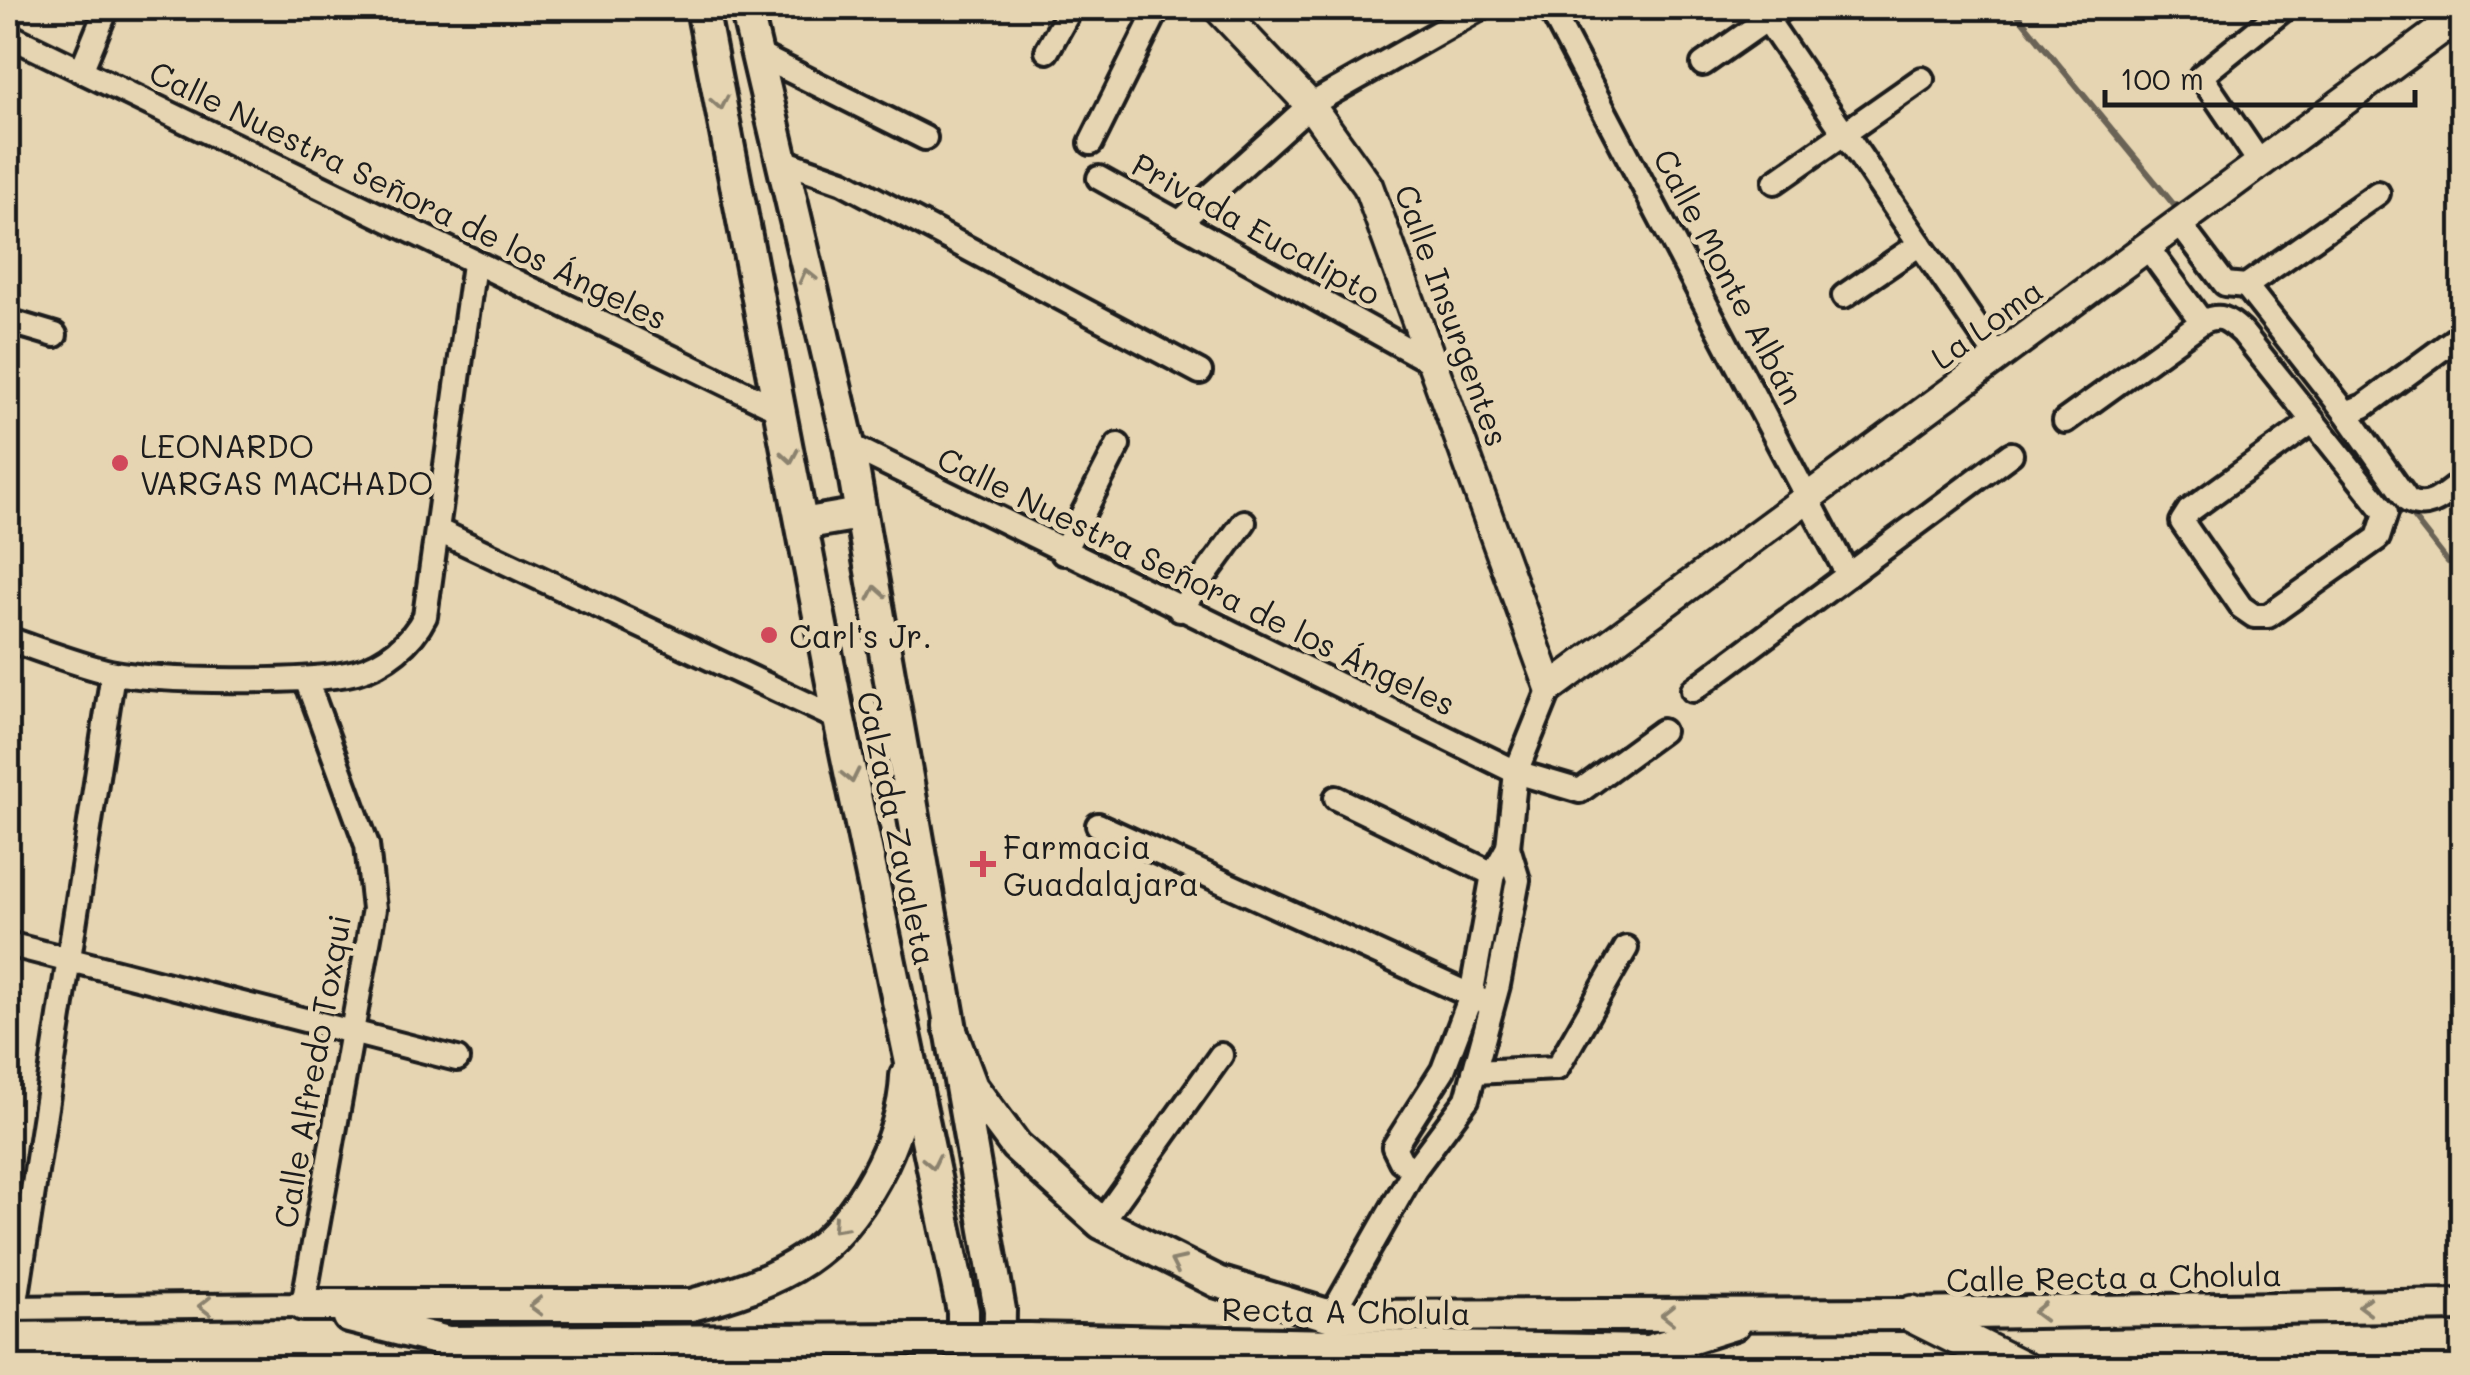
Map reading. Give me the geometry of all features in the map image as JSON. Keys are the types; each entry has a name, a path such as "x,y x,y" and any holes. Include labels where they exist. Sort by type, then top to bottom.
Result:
{"main road":[{"name":"Calzada Zavaleta","path":"702,8 839,719 963,1312 963,1368"},
{"name":"Calzada Zavaleta","path":"746,8 778,159 849,445 1000,1310 999,1368"},
{"path":"802,524 860,514"},
{"name":"Calle Recta a Cholula","path":"948,1026 972,1087 1016,1146 1101,1223 1218,1282 1330,1316 1912,1314 2462,1304"},
{"path":"302,1305 691,1304 735,1294 804,1260 864,1198 891,1148 906,1100 907,1043"},
{"name":"Recta A Cholula","path":"302,1305 448,1342 1028,1339 1648,1350 1766,1315"},
{"path":"1912,1314 2020,1368"}],"street":[{"path":"81,71 107,8"},
{"path":"1047,51 1071,8"},
{"path":"1092,142 1158,8"},
{"name":"Calle Insurgentes","path":"1218,8 1310,106 1368,186 1550,688"},
{"path":"1178,223 1310,106 1481,8"},
{"name":"Calle Monte Albán","path":"1550,8 1810,496 1848,576"},
{"path":"2260,164 2201,76 2284,8"},
{"path":"1704,64 1770,11 1844,134 1998,357"},
{"name":"La Loma","path":"1550,688 2462,14"},
{"name":"Calle Nuestra Señora de los Ángeles","path":"8,35 782,411"},
{"path":"756,52 925,138"},
{"path":"1775,182 1922,80"},
{"path":"778,159 843,182 1200,372"},
{"name":"Privada Eucalipto","path":"1099,178 1436,365"},
{"path":"2179,223 2225,284 2246,286 2378,192"},
{"path":"1844,296 1920,244"},
{"path":"2148,248 2202,322"},
{"path":"8,639 113,672 306,679 359,672 412,641 425,616 439,531 474,264"},
{"path":"2246,286 2346,413 2408,501 2419,506 2432,504 2462,482"},
{"path":"2064,422 2202,322 2216,316 2226,318 2242,332 2313,421 2386,513 2378,538 2268,616 2254,616 2241,607 2182,522 2189,511 2313,421"},
{"path":"8,321 54,335"},
{"path":"2346,413 2364,406 2462,334"},
{"name":"Calle Nuestra Señora de los Ángeles","path":"849,445 1516,772 1580,791 1662,731"},
{"path":"1063,553 1118,446"},
{"path":"1693,690 2011,454"},
{"path":"1180,610 1244,522"},
{"path":"439,531 839,719"},
{"path":"113,672 69,960 14,1266 12,1308 302,1305"},
{"name":"Calle Alfredo Toxqui","path":"302,1305 374,909 366,845 306,679"},
{"path":"1414,1170 1401,1161 1394,1147 1444,1070 1482,1001 1518,880 1508,847 1516,772 1550,688"},
{"path":"1336,798 1493,874"},
{"path":"1098,824 1482,1001"},
{"path":"1330,1316 1414,1170 1467,1099 1474,1072 1493,874 1508,847"},
{"path":"8,944 351,1035 457,1059"},
{"path":"1474,1072 1557,1068 1626,948"},
{"path":"1101,1223 1221,1055"}],"waterway":[{"path":"2012,8 2179,211"},
{"path":"2248,306 2345,430"},
{"path":"2405,507 2448,562"}],"place":[{"name":"LEONARDO VARGAS MACHADO","path":"120,463"},
{"name":"Carl's Jr.","path":"769,635"},
{"name":"Farmacia Guadalajara","path":"983,864"}]}
